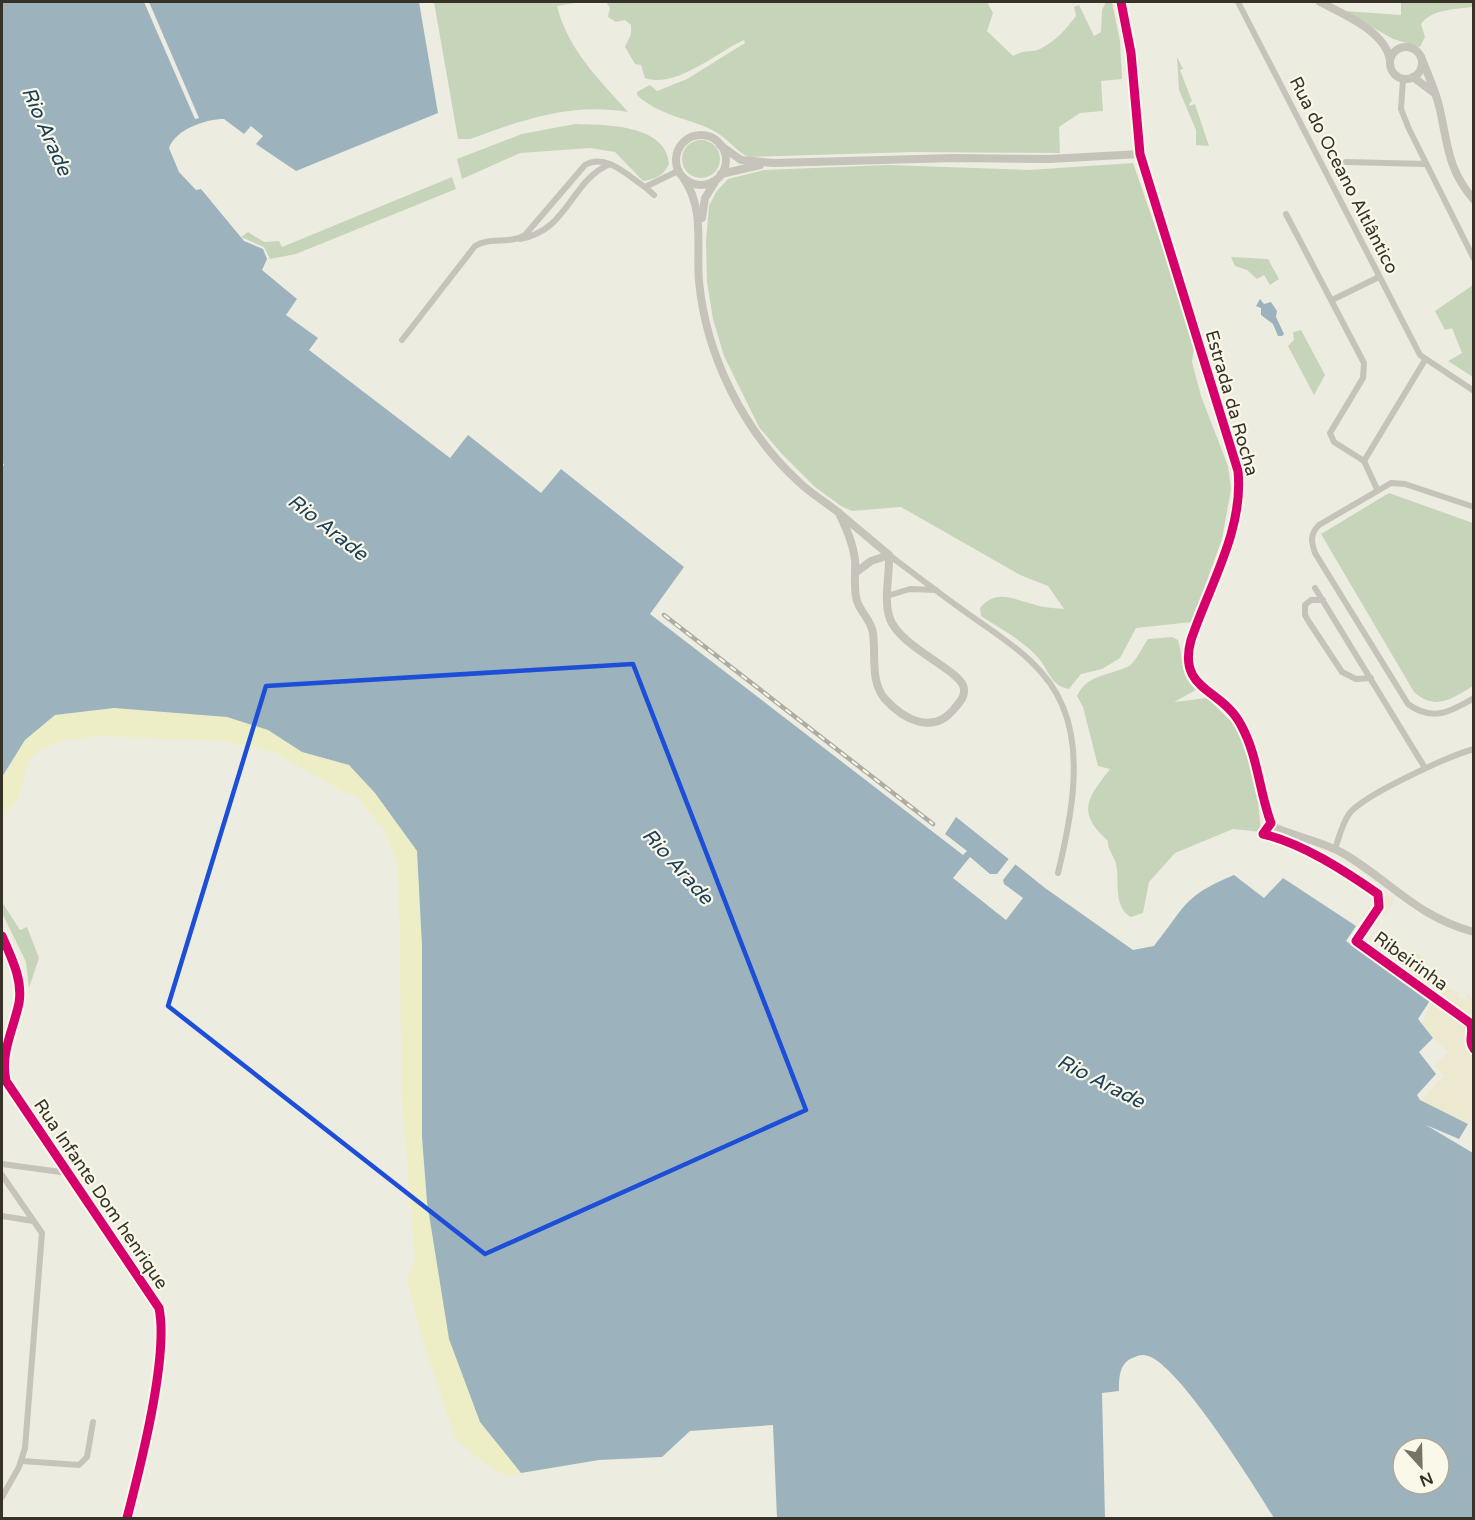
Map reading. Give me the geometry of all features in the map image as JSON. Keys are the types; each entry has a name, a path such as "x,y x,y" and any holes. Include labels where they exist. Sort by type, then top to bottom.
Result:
{"street":[{"name":"Estrada da Rocha","path":"1121,2 1131,53 1140,154 1239,478 1235,517 1191,640 1188,667 1193,679 1228,706 1242,726 1260,774 1271,823 1276,828 1335,849"},
{"name":"Rua do Oceano Altlântico","path":"1238,2 1416,348 1425,360"},
{"path":"1320,2 1389,43 1417,51 1436,95 1445,146 1451,165 1461,185 1473,200"},
{"path":"1374,34 1389,51 1392,71 1404,80"},
{"path":"1390,61 1395,52 1408,47"},
{"path":"1404,80 1413,77 1422,67 1421,57"},
{"path":"1413,77 1428,86 1436,95"},
{"path":"1404,80 1401,110 1425,164 1473,259"},
{"path":"1058,873 1065,841 1072,770 1073,741 1064,707 1037,667 889,555 799,482 759,439 733,395 709,336 699,281 696,199 678,171 676,156 680,146 688,139 703,135 712,138 741,159 774,163 954,158 1049,159 1140,154"},
{"path":"699,237 705,198 719,176 725,160 720,145"},
{"path":"516,240 533,227 585,165 599,160 610,164 654,195"},
{"path":"1346,162 1425,164"},
{"path":"684,179 698,185 719,176 774,163"},
{"path":"402,340 475,246 492,239 516,240 534,237 553,225 597,171 610,164"},
{"path":"645,187 678,171"},
{"path":"1286,214 1366,370 1334,424 1331,437 1364,461 1377,489"},
{"path":"1332,300 1379,277"},
{"path":"1364,461 1425,360 1473,391"},
{"path":"1473,507 1399,482 1377,489 1313,531 1311,538 1315,553 1408,704 1417,711 1439,715 1450,712 1473,698"},
{"path":"839,513 849,534 856,599 869,618 873,631 878,690 886,700 915,722 936,723 945,719 961,700 964,694 962,682 906,641 897,631 890,616 887,596 889,555"},
{"path":"855,573 871,561 889,555"},
{"path":"1315,588 1425,768"},
{"path":"887,596 910,589 936,590"},
{"path":"1323,600 1311,600 1305,605 1305,615 1309,622 1342,672 1356,680 1371,678"},
{"path":"1473,749 1425,768 1354,808 1344,822 1335,849 1400,897 1436,919 1473,932"},
{"name":"Rua Infante Dom henrique","path":"2,936 14,964 19,988 19,1002 3,1058 6,1081 153,1296 162,1323 154,1395 128,1516"},
{"path":"2,1164 68,1173"},
{"path":"2,1175 42,1233 22,1461 3,1493"},
{"path":"2,1216 33,1221"},
{"path":"22,1461 79,1465 87,1457 93,1422"}],"highlighted area":[{"path":"633,664 806,1110 485,1254 168,1006 266,686"}],"shaded area":[{"path":"434,2 581,2 557,6 562,22 586,63 628,112 587,109 567,111 528,119 470,139 458,139"},
{"path":"606,2 987,2 993,13 987,31 1013,56 1040,49 1051,42 1076,16 1074,7 1079,5 1094,36 1101,32 1102,10 1106,2 1112,2 1120,41 1122,79 1101,81 1103,111 1080,113 1059,127 1060,153 914,152 748,157 714,131 655,108 637,95 637,92 650,85 657,91 687,79 745,43 744,40 683,74 657,80 645,78 641,65 635,64 625,47 631,34 631,25 625,20 616,22 608,17 610,8"},
{"path":"1401,2 1473,2 1473,7 1431,15 1421,24 1425,37 1420,47 1393,39 1344,11 1401,15"},
{"path":"1177,57 1183,69 1180,70 1192,101 1189,104 1190,106 1195,104 1209,146 1196,145 1196,130 1179,90"},
{"path":"575,124 618,127 646,134 657,141 665,151 669,164 659,176 643,181 615,152 590,148 520,153 462,179 457,159 522,134"},
{"path":"701,140 715,145 720,159 715,173 701,178 687,173 682,159 687,145"},
{"path":"1133,163 1183,307 1194,348 1192,362 1201,396 1228,466 1231,489 1222,539 1192,622 1136,628 1120,658 1102,669 1081,674 1069,689 1055,682 1041,661 1028,648 981,616 980,608 997,597 1064,609 1048,586 1020,575 901,507 852,511 841,506 815,487 759,427 724,356 713,319 707,282 706,241 709,206 716,192 728,179 764,170 888,165 1029,170"},
{"path":"452,177 456,189 296,254 270,259 264,247 241,237 248,232 264,242 279,241 282,247"},
{"path":"1231,257 1268,259 1279,279 1270,285 1264,275 1257,279 1247,270 1235,266"},
{"path":"1473,285 1473,377 1448,361 1462,353 1452,328 1445,330 1435,311"},
{"path":"1301,330 1325,375 1314,395 1288,346 1294,340 1293,332"},
{"path":"1389,493 1473,523 1473,686 1444,701 1429,701 1414,692 1321,534"},
{"path":"1172,637 1178,640 1184,672 1196,690 1174,702 1207,698 1239,729 1256,777 1261,832 1233,829 1175,853 1149,882 1143,913 1131,917 1125,912 1119,900 1116,864 1108,841 1098,831 1089,813 1088,805 1091,797 1110,769 1098,766 1083,707 1077,696 1081,689 1093,679 1129,666 1148,639"},
{"path":"1382,891 1395,900 1385,915 1381,912 1362,938 1405,969 1411,962 1407,958 1412,951 1425,958 1419,974 1459,993 1458,997 1467,1000 1467,993 1473,999 1473,1125 1420,1102 1445,1075 1434,1066 1448,1052 1421,1025 1434,999 1351,939 1364,921 1361,919"},
{"path":"2,902 20,930 27,927 39,958 29,988 26,962 2,913"}],"sand":[{"path":"114,708 226,717 268,730 302,752 349,765 375,793 417,851 422,946 422,1137 427,1202 480,1422 521,1473 508,1477 488,1466 455,1438 419,1328 407,1279 415,1260 402,1098 398,864 384,830 357,796 342,791 274,752 223,741 98,736 61,741 39,751 29,760 18,798 2,819 2,777 25,740 55,715"}],"water":[{"name":"Rio Arade","path":"2,2 419,2 438,113 296,171 256,144 263,136 251,126 244,134 224,119 209,121 192,126 173,141 169,148 179,172 196,190 201,189 244,241 263,249 267,259 262,270 297,299 286,315 318,338 309,350 450,458 468,435 541,493 561,469 684,567 650,614 963,855 967,851 945,834 956,817 1045,888 1133,950 1154,946 1187,903 1217,882 1234,875 1264,898 1283,878 1356,926 1346,941 1431,999 1418,1019 1433,1038 1419,1052 1436,1074 1417,1095 1420,1100 1468,1124 1459,1139 1426,1125 1473,1153 1473,1518 1274,1518 1234,1455 1196,1403 1162,1364 1143,1355 1130,1359 1123,1366 1119,1391 1102,1393 1105,1518 777,1518 773,1425 690,1431 662,1457 599,1460 521,1473 480,1422 449,1339 427,1202 422,1137 422,946 417,851 375,793 349,765 302,752 268,730 227,717 114,708 55,715 25,740 2,777 2,467 4,465 2,461"},
{"path":"1260,299 1264,304 1271,302 1277,311 1276,317 1284,334 1282,336 1278,336 1273,324 1261,315 1261,308 1256,306"}],"pier":[{"path":"144,2 149,2 199,118 195,119"},
{"path":"1011,856 1018,861 1003,880 1004,884 1023,898 1006,920 953,878 970,857 990,874 997,874"}],"railway":[{"path":"664,615 933,824"}],"cycle path":[{"name":"Ribeirinha","path":"1121,2 1131,53 1140,154 1238,471 1236,515 1231,536 1191,640 1188,657 1190,670 1196,680 1233,713 1247,737 1271,823 1263,834 1308,851 1378,894 1379,907 1356,941 1470,1023 1471,1042 1474,1049"},
{"path":"2,936 15,968 20,994 6,1051 6,1081 159,1308 161,1329 157,1382 127,1518"}]}
